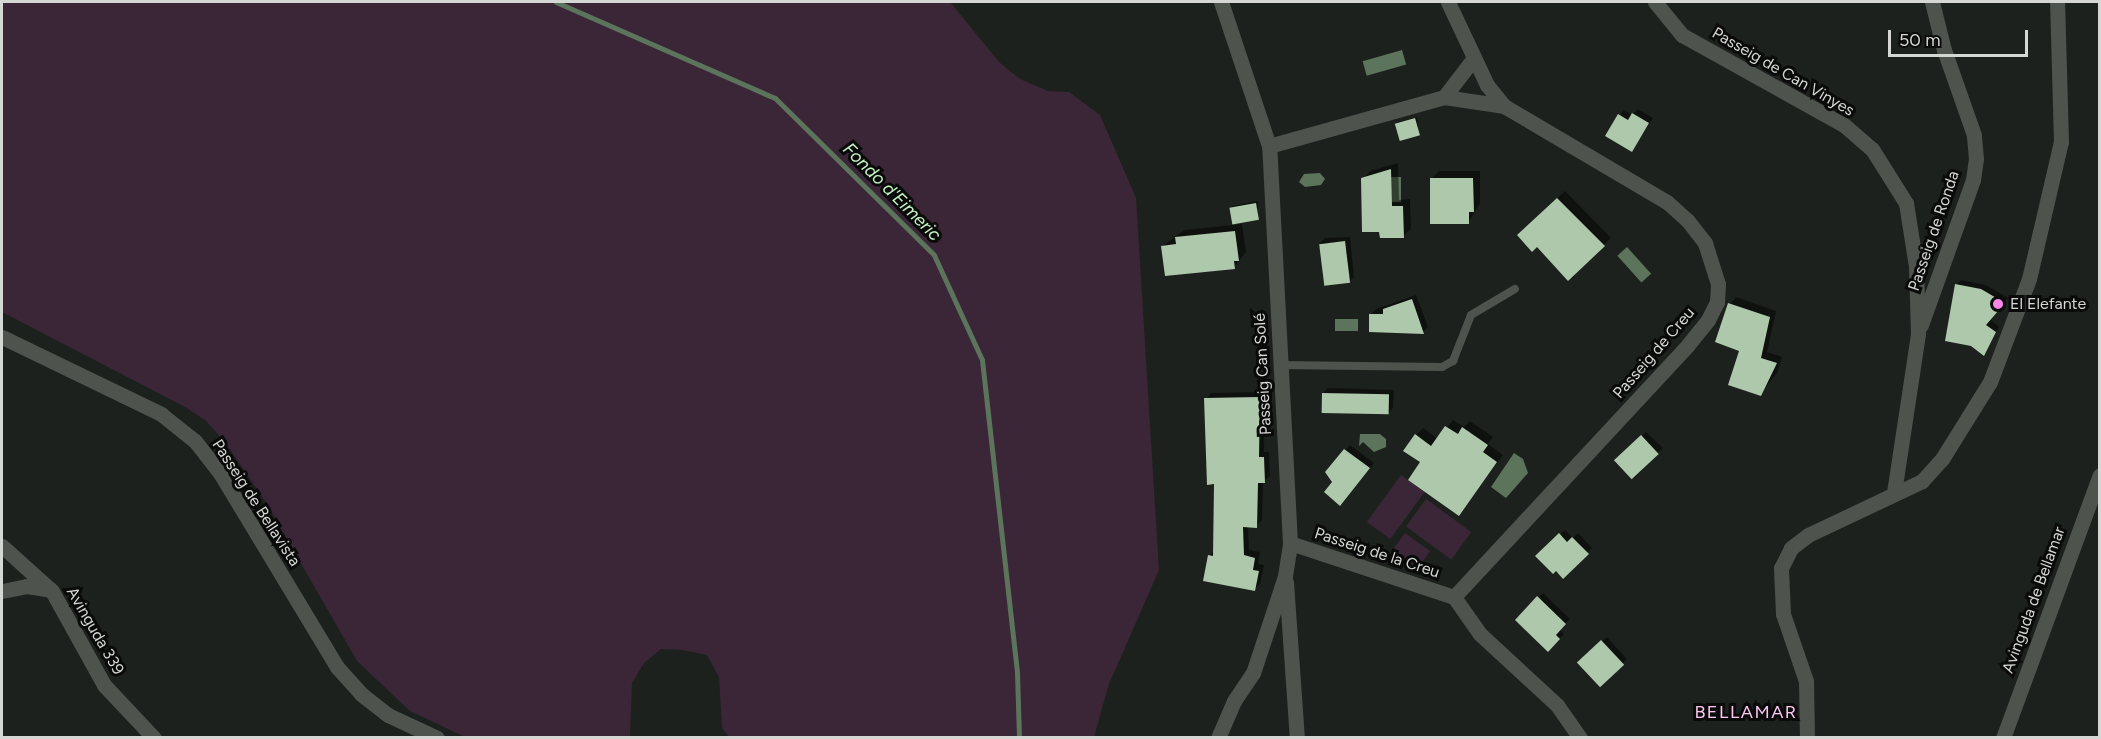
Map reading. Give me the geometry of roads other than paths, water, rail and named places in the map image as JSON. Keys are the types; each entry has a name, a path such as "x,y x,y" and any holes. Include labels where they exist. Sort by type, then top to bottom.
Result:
{"street":[{"name":"Passeig Can Solé","path":"1218,738 1234,700 1252,673 1285,576 1290,543 1269,146 1221,2"},
{"name":"Passeig de Creu","path":"1448,2 1487,85 1504,106 1667,202 1688,220 1708,251 1718,293 1708,320 1689,345 1454,597"},
{"name":"Passeig de Can Vinyes","path":"1655,2 1682,34 1844,125 1872,149 1906,203 1916,266 1918,334 1894,492"},
{"name":"Passeig de Ronda","path":"1918,334 1973,180 1976,159 1974,135 1944,51 1932,2"},
{"path":"1807,738 1806,681 1783,614 1779,587 1781,568 1791,548 1808,535 1894,492 1922,481 1942,459 1990,381 2026,289 2043,232 2061,142 2056,2"},
{"path":"1444,98 1474,58"},
{"path":"1269,146 1444,98 1504,106"},
{"name":"Passeig de Bellavista","path":"2,337 161,414 195,441 220,473 337,667 360,694 388,715 437,738"},
{"name":"Avinguda de Bellamar","path":"2003,738 2100,475"},
{"name":"Passeig de la Creu","path":"1290,543 1454,597"},
{"name":"Avinguda 339","path":"2,546 52,591 104,685 154,738"},
{"path":"1285,576 1297,738"},
{"path":"2,591 27,586 52,591"},
{"path":"1454,597 1480,634 1557,705 1580,738"}],"lane":[{"path":"1280,365 1442,367 1453,361 1471,315 1515,289"}],"waterway":[{"name":"Fondo d'Eimeric","path":"556,2 775,98 934,255 982,360 1017,673 1019,738"}],"place":[{"name":"El Elefante","path":"1998,304"}],"district":[{"name":"BELLAMAR","path":"1746,712"}]}
